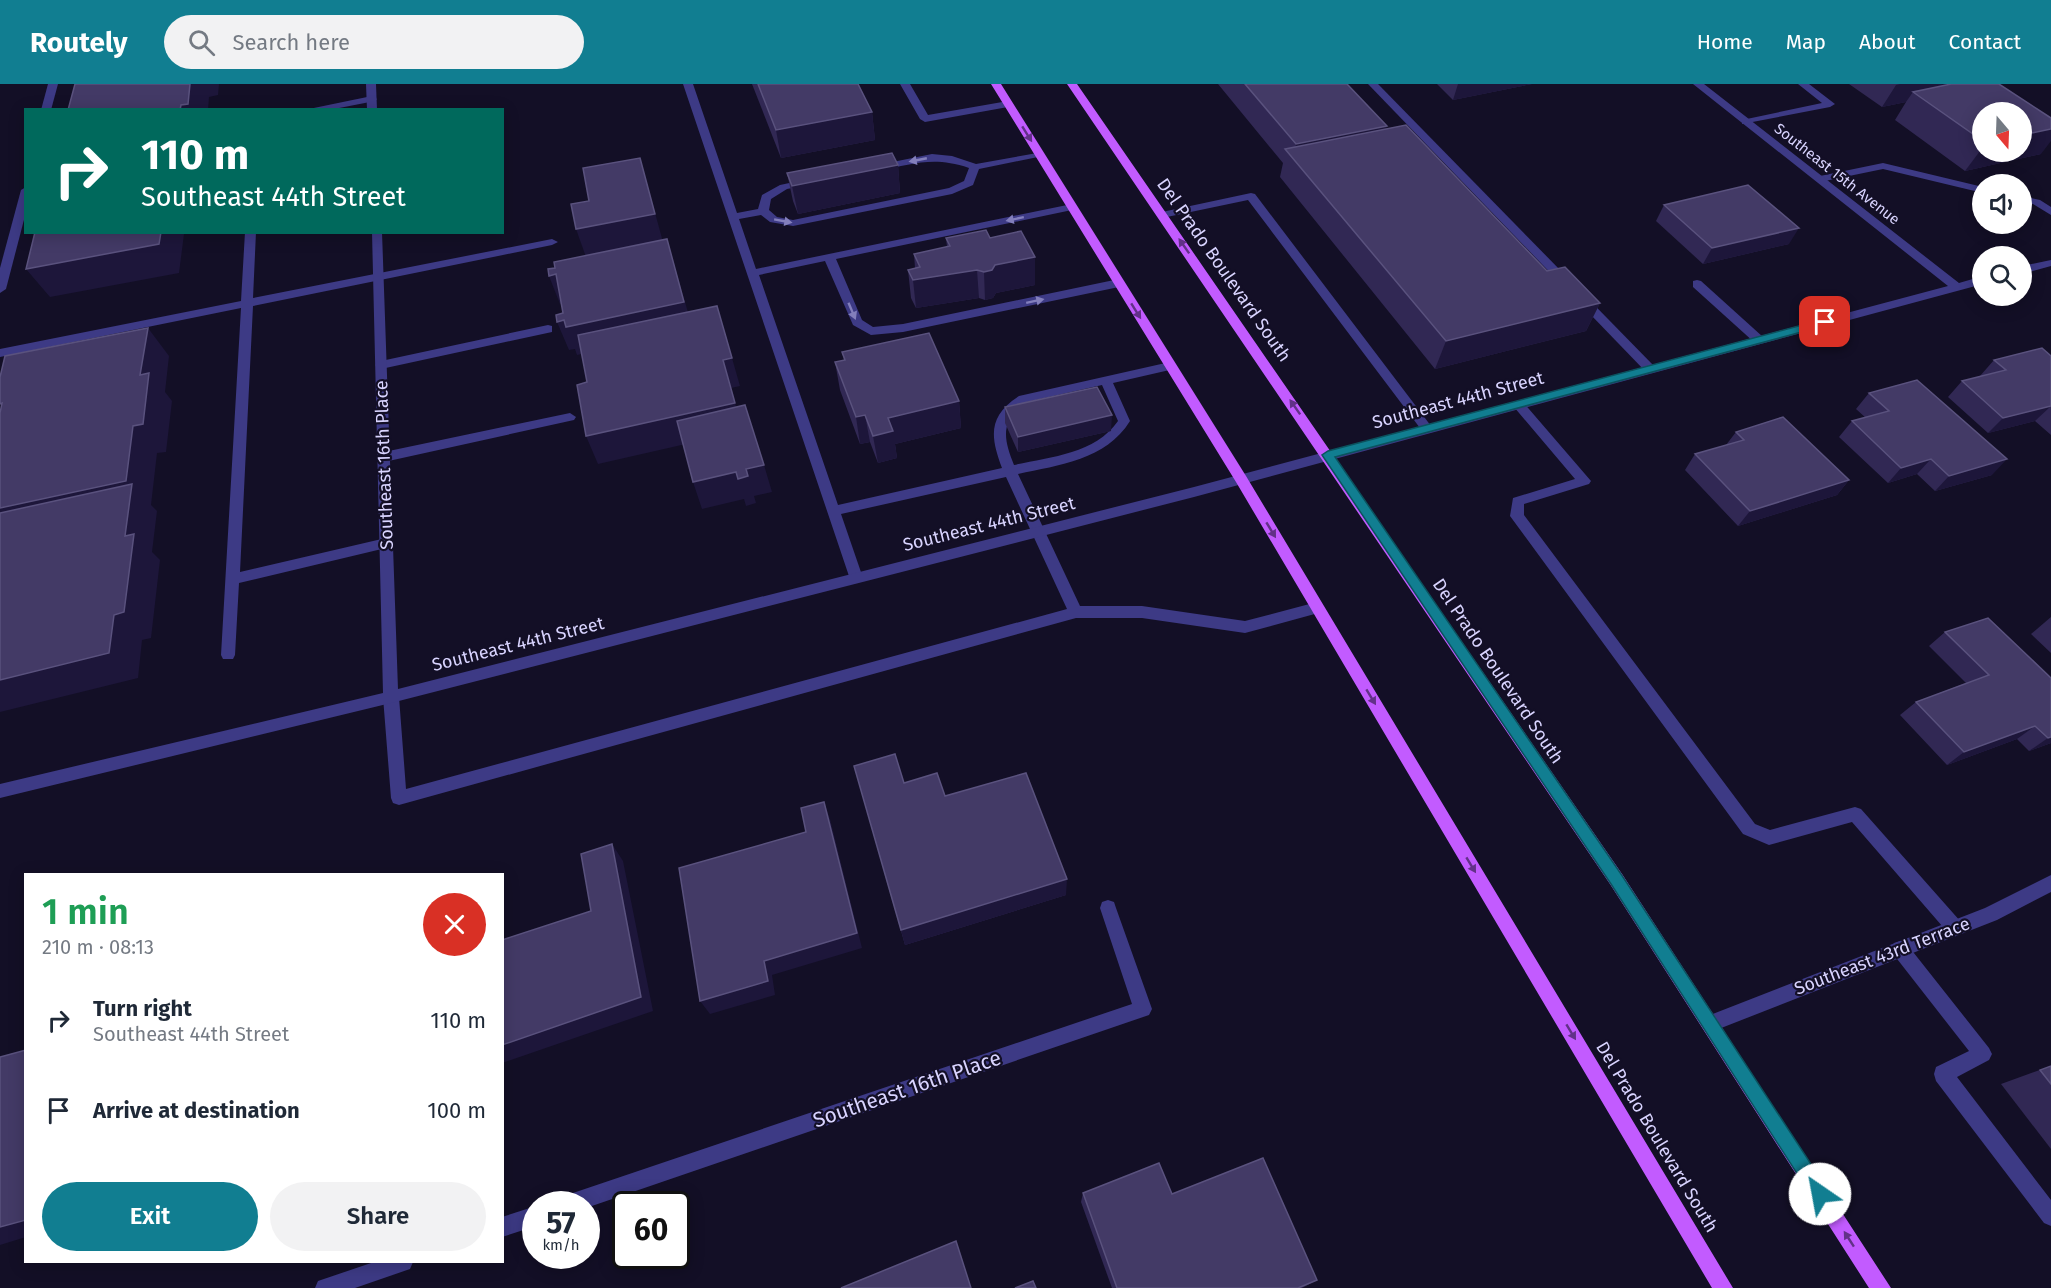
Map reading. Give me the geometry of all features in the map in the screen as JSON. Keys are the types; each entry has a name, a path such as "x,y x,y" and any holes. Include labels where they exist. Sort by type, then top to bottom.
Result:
{"main road":[{"name":"Del Prado Boulevard South","path":"996,84 1241,479 1723,1288"},
{"name":"Del Prado Boulevard South","path":"1072,84 1616,879 1881,1288"}],"street":[{"path":"47,108 53,84"},
{"path":"330,108 372,104 371,84"},
{"path":"688,84 856,578"},
{"path":"905,84 925,119 1008,104"},
{"path":"1373,84 1650,369"},
{"name":"Southeast 15th Avenue","path":"1698,84 1957,287"},
{"path":"1746,122 1830,104 1803,84"},
{"path":"864,171 932,157 952,159 975,166 1039,154"},
{"path":"763,211 774,220 792,223 952,191 969,183 975,166"},
{"path":"1820,179 1882,166 1972,187"},
{"path":"763,211 766,197 784,187 818,180"},
{"path":"1162,215 1251,196 1427,429"},
{"path":"0,289 24,198"},
{"path":"2032,201 2051,212"},
{"path":"753,273 1072,207"},
{"path":"733,217 763,211"},
{"path":"228,655 245,303 251,234"},
{"name":"Southeast 16th Place","path":"377,234 391,697 399,798 1076,612"},
{"path":"0,352 552,242"},
{"path":"830,257 856,322 871,331 903,328 1119,283"},
{"path":"2032,268 2051,263"},
{"name":"Southeast 44th Street","path":"0,791 391,697 1241,479 1972,283"},
{"path":"1697,284 1758,340"},
{"path":"381,366 548,329"},
{"path":"1170,366 1023,399 1015,403 1000,423 998,436 1010,471 1076,612 1142,612 1245,627 1317,608"},
{"path":"833,511 1010,471 1090,451 1107,443 1119,431 1124,421 1106,380"},
{"path":"1518,404 1584,481 1518,501 1517,516 1749,829 1769,838 1855,814 1955,928"},
{"path":"384,457 570,417"},
{"path":"232,579 386,543"},
{"name":"Southeast 43rd Terrace","path":"1711,1023 1991,914 2051,883"},
{"name":"Southeast 16th Place","path":"600,1194 1143,1009 1108,908"},
{"path":"1900,949 1983,1054 1943,1074 2051,1216"},
{"path":"504,1226 522,1221"},
{"path":"325,1288 400,1263"}],"building":[{"path":"75,84 190,84 188,104 181,105 180,108 69,108"},
{"path":"758,84 858,84 872,112 776,130"},
{"path":"1245,84 1347,84 1387,126 1296,144"},
{"path":"1951,84 1999,84 2027,102 1972,102 1972,133 1913,92"},
{"path":"2032,106 2051,118 2051,129 2032,133"},
{"path":"1406,125 1547,271 1565,267 1600,303 1446,341 1285,149"},
{"path":"892,153 898,165 792,186 787,173"},
{"path":"640,158 655,214 576,229 571,204 589,201 583,168"},
{"path":"1748,185 1799,228 1712,248 1664,205"},
{"path":"986,230 990,238 1021,231 1035,257 995,265 992,270 984,272 977,270 913,280 908,270 920,267 914,254 950,246 946,238"},
{"path":"35,234 161,234 159,244 26,269"},
{"path":"667,239 684,302 566,327 564,320 557,322 556,315 563,313 556,274 549,276 548,269 555,268 554,262"},
{"path":"717,306 732,358 723,360 735,403 586,436 577,385 587,382 578,335"},
{"path":"148,328 140,375 149,373 143,424 133,426 126,481 0,508 0,413 2,403 0,404 0,377 5,356"},
{"path":"929,333 959,401 888,418 893,431 873,436 865,415 856,417 835,362 845,360 842,352"},
{"path":"2042,348 2051,356 2051,406 2003,418 1962,381 2006,370 1994,360"},
{"path":"1917,380 2007,459 1949,476 1931,459 1901,468 1852,421 1889,411 1869,393"},
{"path":"1097,387 1112,415 1018,437 1005,407"},
{"path":"745,405 764,465 746,469 748,476 738,479 736,472 693,482 677,421"},
{"path":"1783,417 1849,480 1750,511 1695,454 1744,440 1736,432"},
{"path":"132,484 125,536 134,534 124,612 114,615 109,653 0,680 0,513"},
{"path":"1988,618 2051,678 2051,737 2048,738 2035,726 1964,752 1916,702 1989,675 1945,632"},
{"path":"895,754 904,783 937,773 945,796 1026,773 1067,879 901,930 854,766"},
{"path":"824,802 857,933 764,961 768,981 700,1001 679,868 806,832 801,808"},
{"path":"612,844 641,997 504,1044 504,939 591,911 581,854"},
{"path":"24,1051 24,1221 0,1227 0,1057"},
{"path":"2051,1066 2051,1084 2040,1070"},
{"path":"1263,1158 1317,1280 1298,1288 1117,1288 1083,1193 1159,1163 1172,1194"},
{"path":"956,1241 971,1288 841,1288"},
{"path":"1033,1281 1036,1288 1015,1288"}],"route":[{"path":"1820,1194 1616,879 1328,455 1825,322"}]}
